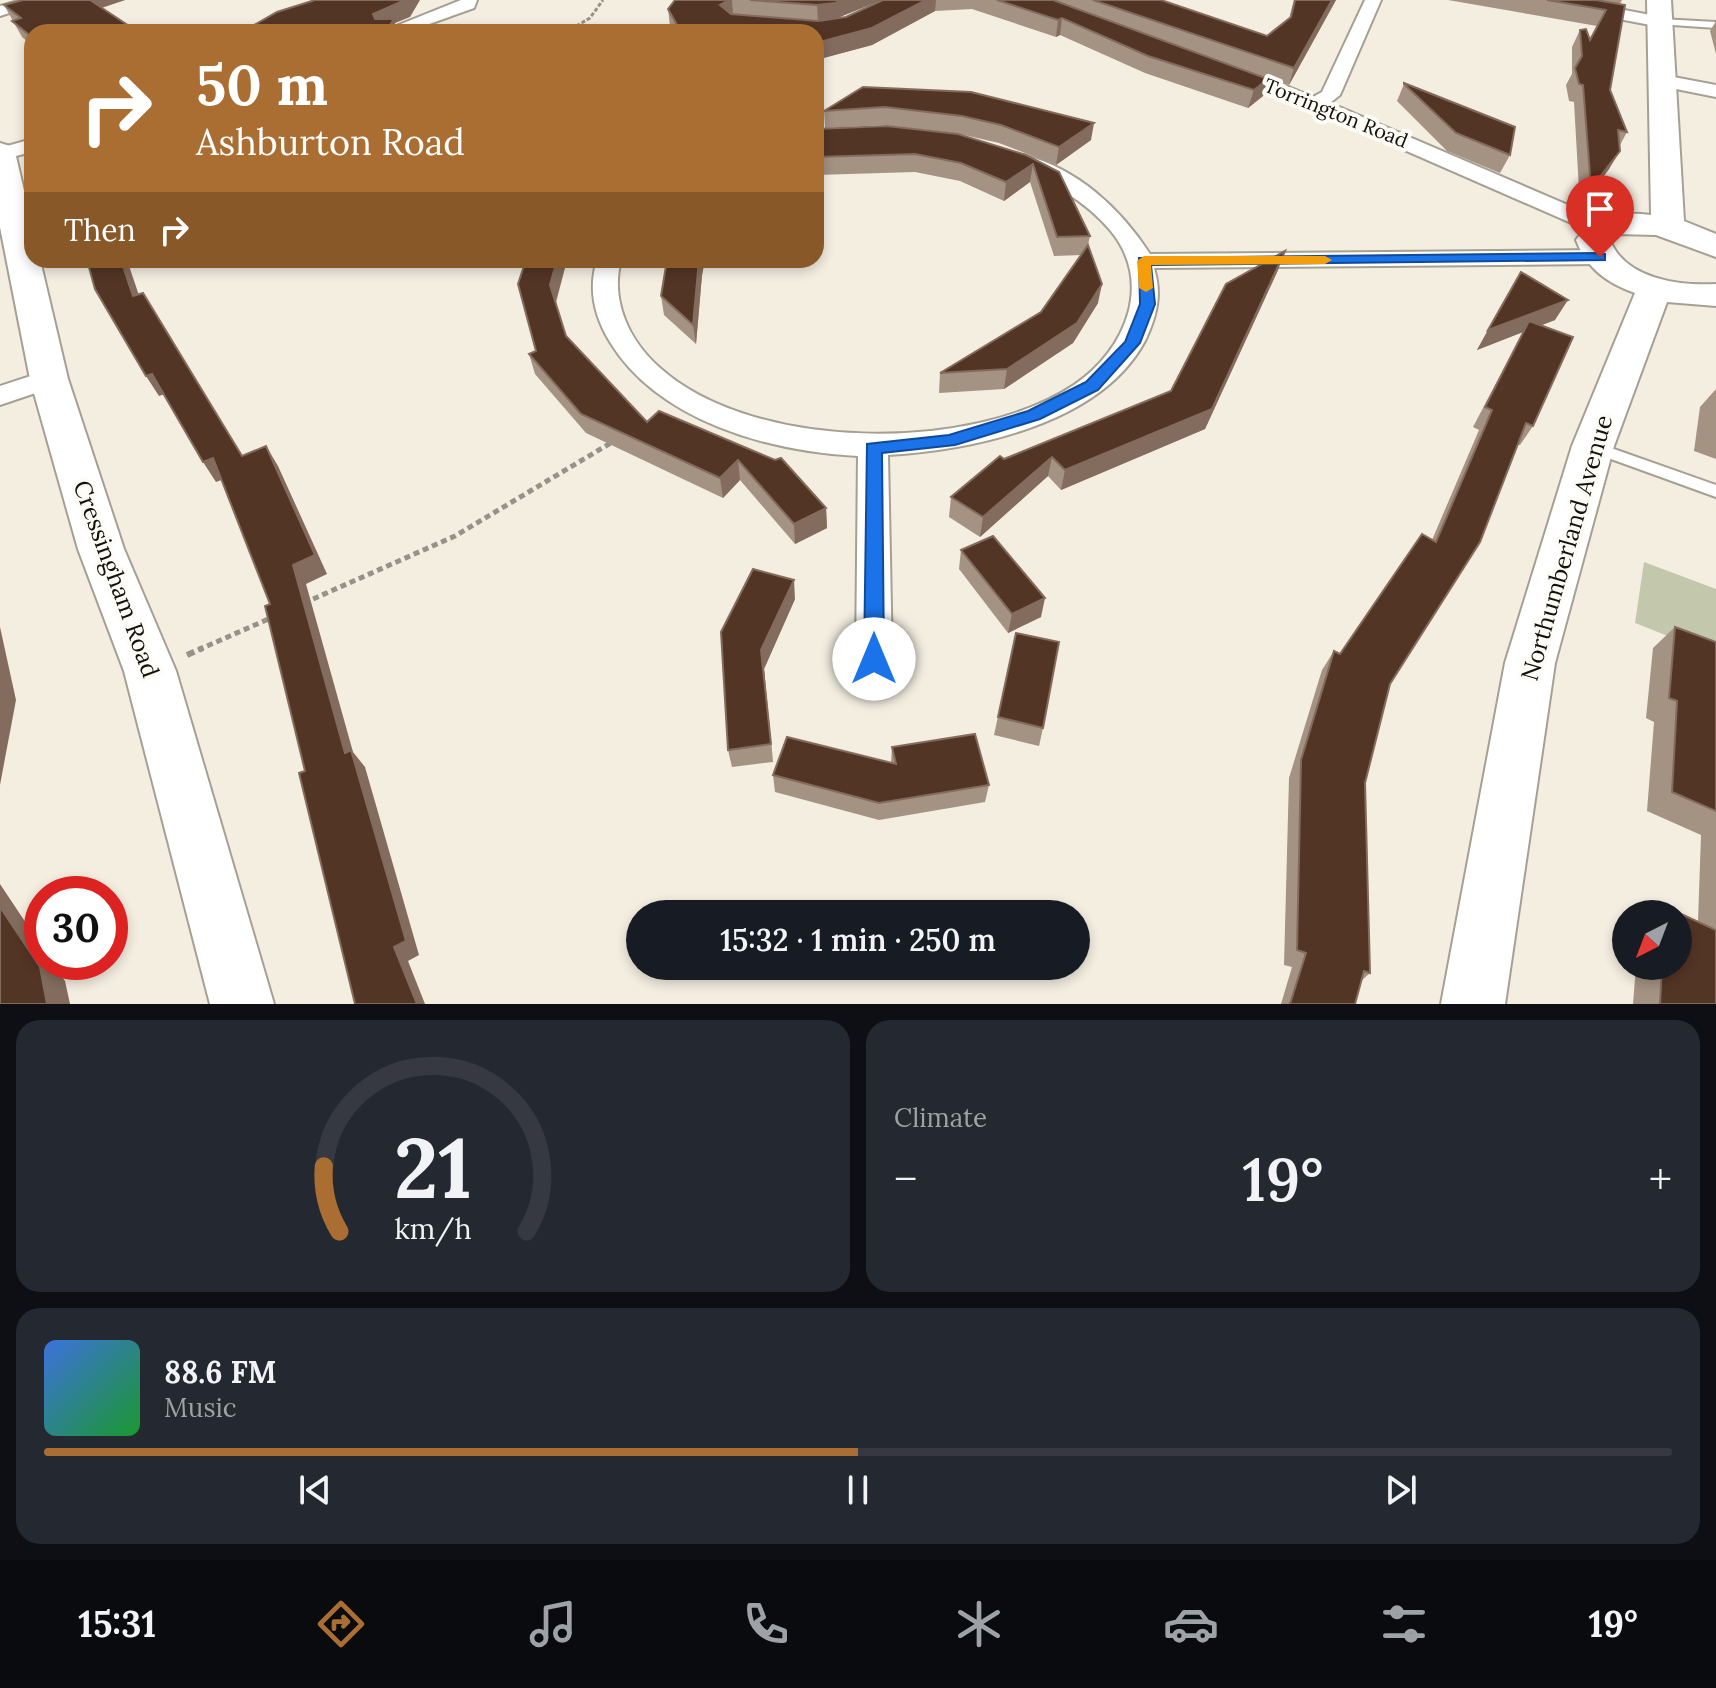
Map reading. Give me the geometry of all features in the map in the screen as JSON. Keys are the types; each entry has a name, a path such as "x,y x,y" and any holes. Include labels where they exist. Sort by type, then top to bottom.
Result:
{"street":[{"path":"0,11 41,0"},
{"path":"412,24 468,4 469,0"},
{"path":"1315,104 1330,95 1373,0"},
{"path":"1545,0 1660,11 1668,228"},
{"name":"Torrington Road","path":"1210,62 1315,104 1601,242"},
{"path":"1663,81 1716,91"},
{"path":"0,153 24,147"},
{"path":"608,268 605,299 620,340 647,374 683,399 767,432 873,448 949,441 1034,415 1092,386 1132,343 1147,304 1144,261 1109,210 1051,171 993,149"},
{"name":"Cressingham Road","path":"0,153 24,264"},
{"path":"1144,261 1601,242 1630,223 1668,228 1716,247"},
{"path":"1601,242 1632,279 1680,294 1716,295"},
{"name":"Cressingham Road","path":"25,268 49,379 101,549 150,671 242,1004"},
{"name":"Northumberland Avenue","path":"1473,1004 1530,663 1593,446 1655,288"},
{"path":"0,396 49,379"},
{"path":"873,448 874,659"}],"lane":[{"path":"1660,11 1716,25"},
{"path":"1593,446 1716,491"}],"path":[{"path":"580,24 590,18 603,0"},
{"path":"295,607 455,536 616,439"},
{"path":"150,671 281,613"}],"green space":[{"path":"1644,562 1716,589 1716,655 1635,623"}],"building":[{"path":"23,0 90,0 126,24 24,24 24,31 12,21 21,18 4,5"},
{"path":"315,0 405,0 373,14 375,19 394,19 391,24 256,24 277,12"},
{"path":"675,0 729,0 720,5 731,14 818,21 846,17 883,0 926,0 872,28 824,41 824,24 677,24 668,9"},
{"path":"750,0 841,0 817,5"},
{"path":"997,0 1053,0 1268,79 1254,90 1148,56 1062,18 1058,20"},
{"path":"1093,0 1161,0 1267,36 1291,17 1295,0 1332,0 1294,68"},
{"path":"1547,0 1596,0 1625,5 1610,90 1627,132 1618,130 1620,151 1591,188 1583,85 1579,84 1575,68 1582,56 1580,30 1586,29 1590,40 1606,10"},
{"path":"1404,83 1515,127 1510,155 1456,133"},
{"path":"863,87 971,92 1094,123 1059,147 1001,125 962,116 885,107 824,111"},
{"path":"887,126 958,134 1026,155 1059,172 1090,236 1057,237 1033,164 1006,182 961,163 915,154 824,157 824,129"},
{"path":"1088,245 1102,284 1077,323 1007,369 940,373 1041,312"},
{"path":"1285,251 1212,409 1065,470 1052,457 983,517 951,497 1000,456 1004,459 1171,391 1226,284"},
{"path":"89,268 124,268 133,296 143,293 242,456 266,446 315,555 293,565 345,753 351,750 406,941 394,947 417,1004 355,1004 299,773 305,771 265,606 270,604 213,458 203,462 152,374 146,376 95,289"},
{"path":"523,268 555,268 550,285 566,336 647,422 659,411 775,460 781,458 826,508 794,524 738,460 720,478 581,414 529,354 536,351 518,284"},
{"path":"666,268 698,268 693,325 661,296"},
{"path":"1521,272 1568,300 1488,330"},
{"path":"1529,321 1573,337 1533,426 1526,423 1480,542 1390,684 1365,783 1370,973 1364,971 1355,1004 1290,1004 1306,953 1297,950 1301,760 1334,651 1340,654 1422,534 1436,542 1492,410 1485,407"},
{"path":"993,536 1045,598 1012,614 961,550"},
{"path":"753,569 794,580 761,650 771,744 728,750 721,632"},
{"path":"1675,627 1716,642 1716,811 1672,792 1677,701 1669,698"},
{"path":"1016,633 1059,642 1043,728 998,717"},
{"path":"975,734 989,785 879,803 773,775 787,737 896,764 892,747"},
{"path":"0,907 24,943 24,980 42,980 47,1004 0,1004"},
{"path":"1692,919 1716,930 1716,1004 1660,1004 1661,980 1692,980"}],"slow traffic":[{"path":"1146,288 1144,261 1325,260"}],"route":[{"path":"874,659 873,448 949,441 1034,415 1092,386 1132,343 1147,304 1144,261 1600,257"}]}
